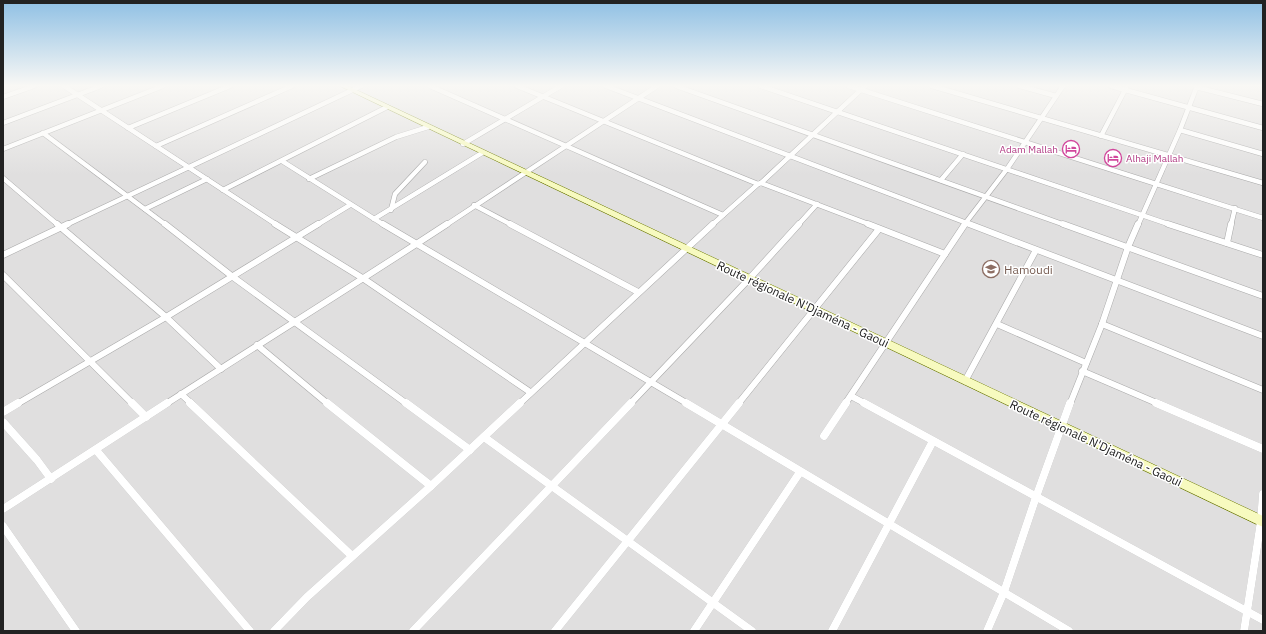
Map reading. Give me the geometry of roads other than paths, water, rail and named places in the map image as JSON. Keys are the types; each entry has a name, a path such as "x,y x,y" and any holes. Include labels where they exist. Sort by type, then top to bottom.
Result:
{"street":[{"path":"3,122 21,116"},
{"path":"3,149 88,116"},
{"path":"110,116 296,238 364,279 530,392"},
{"path":"128,128 158,116"},
{"path":"156,146 225,116"},
{"path":"3,255 299,116"},
{"path":"223,190 370,116"},
{"name":"Route régionale N'Djaména - Gaoui","path":"405,116 1262,521"},
{"path":"495,116 723,215"},
{"path":"463,144 512,116"},
{"path":"590,116 759,183 945,254"},
{"path":"3,509 293,322 364,279 414,244 612,116"},
{"path":"684,116 1263,336"},
{"path":"758,116 942,180 1263,296"},
{"path":"274,631 352,556 431,486 638,292 832,116"},
{"path":"847,116 1142,216 1263,255"},
{"path":"947,116 1263,218"},
{"path":"1030,116 1263,183"},
{"path":"824,436 966,223 1007,169 1043,116"},
{"path":"1101,136 1112,116"},
{"path":"987,631 1004,592 1036,497 1082,371 1102,324 1128,247 1186,116"},
{"path":"1217,116 1263,128"},
{"path":"309,179 396,137 428,127"},
{"path":"1180,130 1263,154"},
{"path":"43,133 293,322 470,450"},
{"path":"374,218 391,210 482,152"},
{"path":"942,180 963,154"},
{"path":"282,161 414,244 651,382 1069,631"},
{"path":"391,210 394,194 425,162"},
{"path":"3,178 166,317 222,369"},
{"path":"145,209 207,179"},
{"path":"413,631 651,382 817,204"},
{"path":"3,412 166,317 350,205"},
{"path":"474,205 638,292"},
{"path":"1227,243 1235,208"},
{"path":"555,631 880,229"},
{"path":"965,381 1036,250"},
{"path":"3,275 146,417"},
{"path":"997,324 1086,363"},
{"path":"1102,324 1263,390"},
{"path":"257,345 355,426 431,486"},
{"path":"1082,371 1263,450"},
{"path":"181,394 352,556"},
{"path":"851,396 1263,620"},
{"path":"3,422 37,460 51,479"},
{"path":"484,437 752,631"},
{"path":"832,631 933,441"},
{"path":"96,450 250,631"},
{"path":"694,631 800,472"},
{"path":"1244,631 1262,521 1263,494"},
{"path":"3,526 76,631"}],"place":[{"name":"Adam Mallah","path":"1071,149"},
{"name":"Alhaji Mallah","path":"1113,158"},
{"name":"Hamoudi","path":"991,269"}]}
